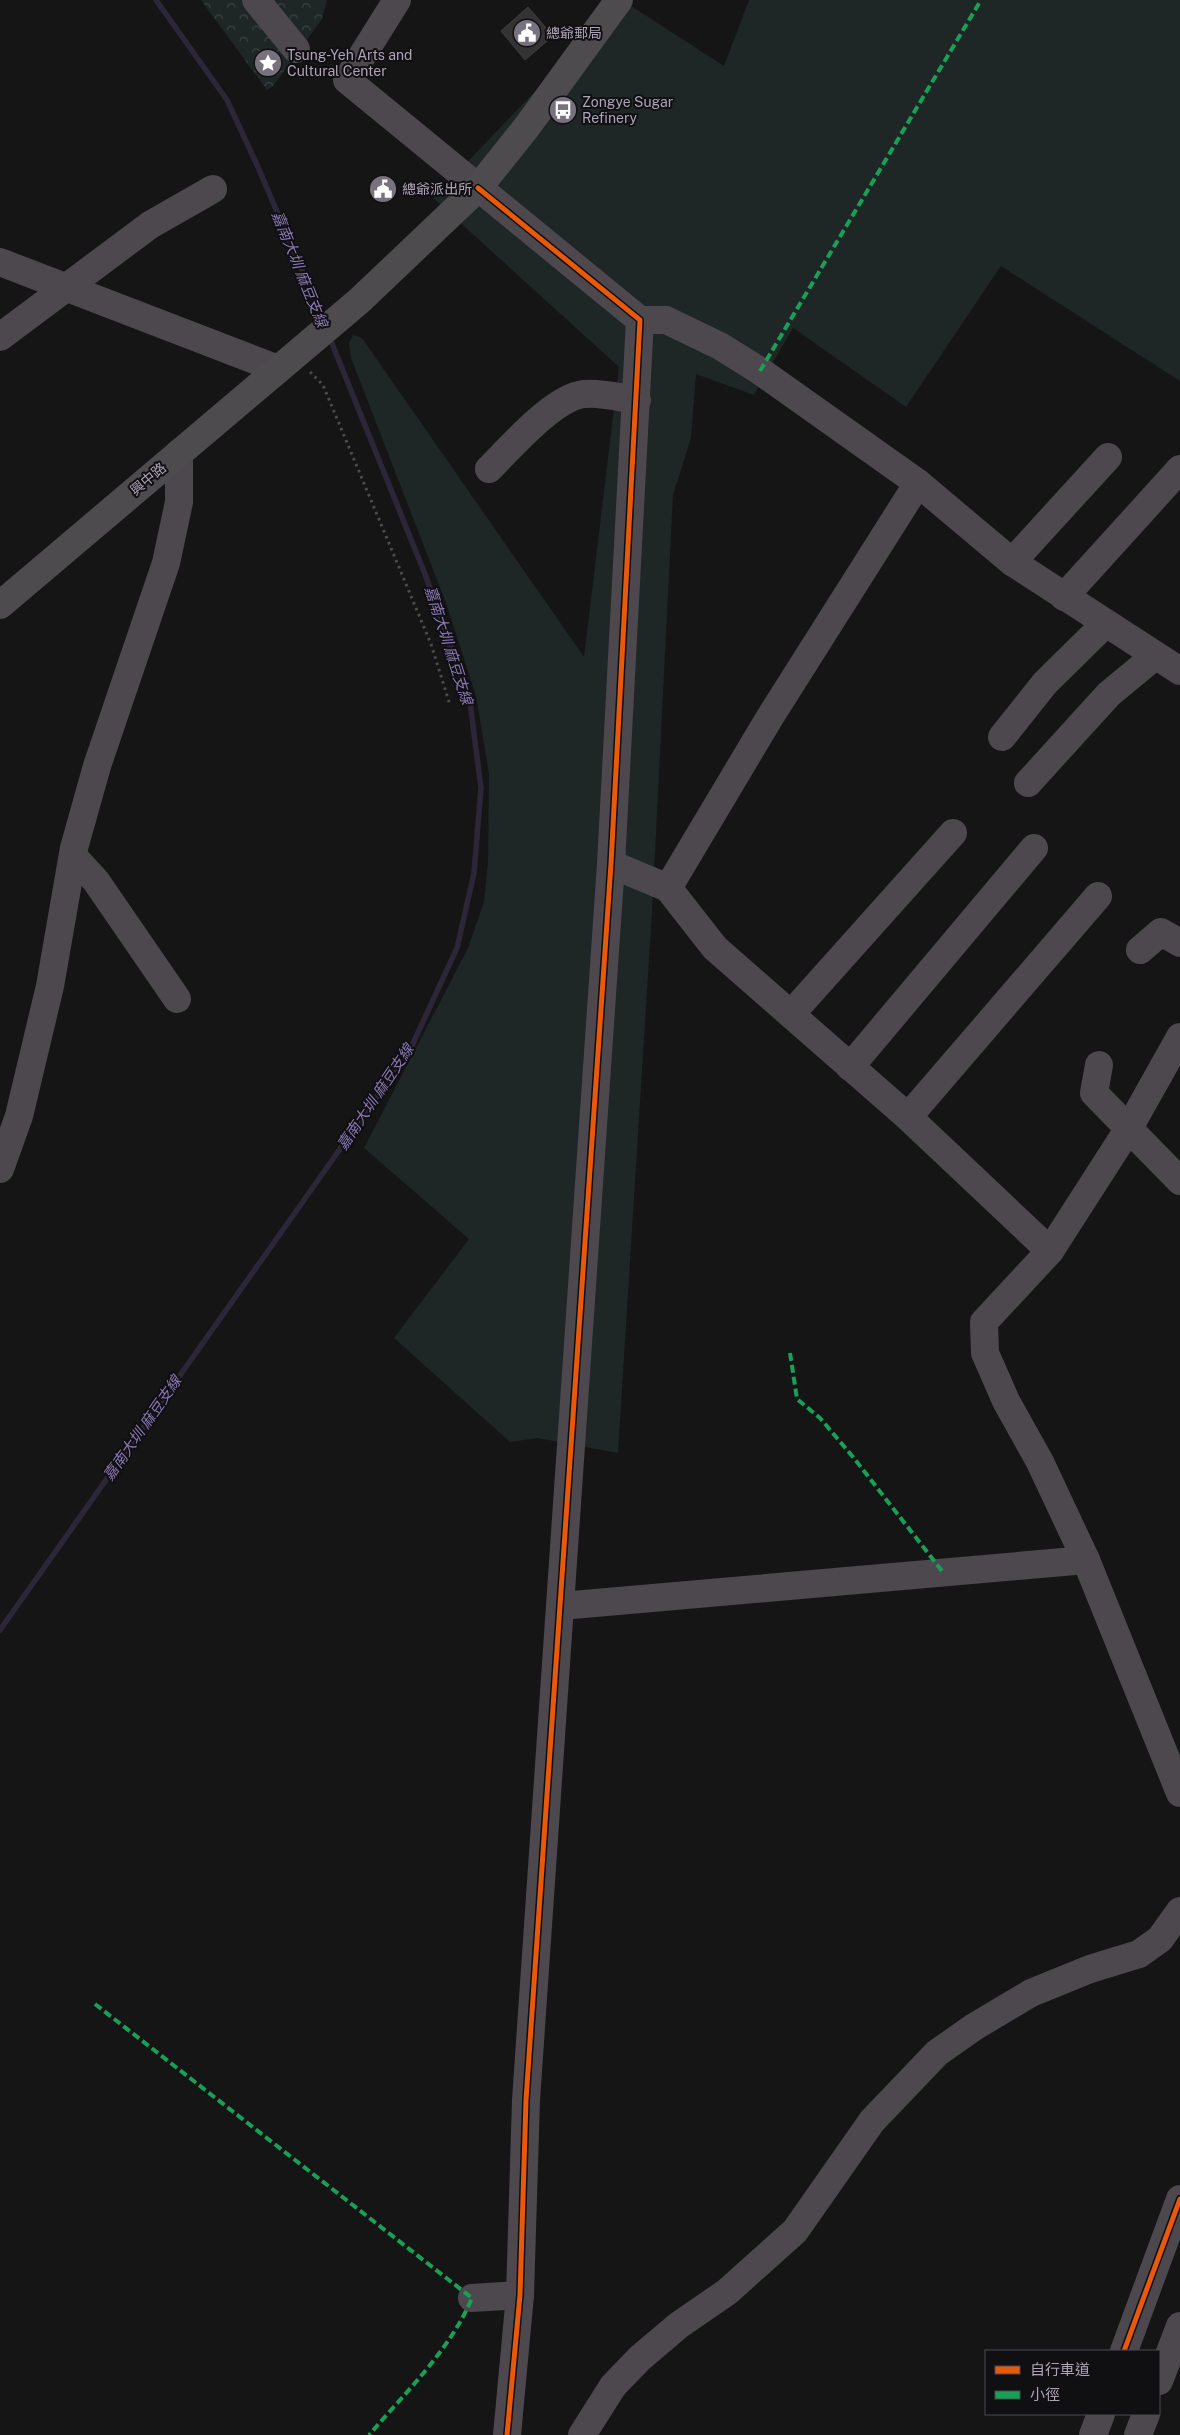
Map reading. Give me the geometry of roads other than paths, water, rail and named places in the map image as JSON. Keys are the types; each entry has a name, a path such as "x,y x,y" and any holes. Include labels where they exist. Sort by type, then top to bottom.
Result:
{"main road":[{"name":"興中路","path":"0,606 359,301 478,188 526,128 619,0"}],"street":[{"path":"256,0 296,49"},
{"path":"397,0 347,80 640,320 666,320 720,346 760,371 918,483 1012,562 1180,671"},
{"path":"0,337 150,225 213,189"},
{"path":"0,262 66,288 289,359"},
{"path":"507,2435 520,2295 526,2100 611,864 640,320"},
{"path":"489,469 537,421 556,406 583,394 637,400"},
{"path":"0,1169 19,1116 50,986 73,856 97,766 166,564 179,502 179,453"},
{"path":"1012,562 1108,457"},
{"path":"1064,597 1180,469"},
{"path":"668,888 770,717 918,483"},
{"path":"1002,737 1045,683 1105,624"},
{"path":"1028,783 1109,694 1155,656"},
{"path":"792,1014 953,833"},
{"path":"850,1067 1034,848"},
{"path":"73,856 96,881 177,999"},
{"path":"611,864 668,888 715,948 908,1117 1050,1251"},
{"path":"908,1117 1098,896"},
{"path":"1140,950 1161,932 1180,942"},
{"path":"1180,1036 1129,1128 1050,1251 984,1322 985,1353 1006,1401 1040,1462 1086,1560 1180,1793"},
{"path":"1099,1065 1094,1093 1180,1181"},
{"path":"561,1606 1086,1560"},
{"path":"582,2435 613,2386 640,2358 679,2325 727,2292 795,2231 872,2121 937,2053 974,2026 1030,1993 1090,1969 1139,1954 1160,1939 1180,1911"},
{"path":"1124,2350 1180,2199"},
{"path":"472,2298 520,2295"},
{"path":"1160,2378 1180,2326"},
{"path":"1093,2435 1101,2415"},
{"path":"1138,2435 1146,2415"}],"waterway":[{"name":"嘉南大圳 麻豆支線","path":"156,0 227,100 258,167 323,320"},
{"name":"嘉南大圳 麻豆支線","path":"0,1630 410,1050 457,948 474,873 481,788 470,702 425,574 329,336"}],"place":[{"name":"總爺郵局","path":"527,33"},
{"name":"Tsung-Yeh Arts and Cultural Center","path":"268,63"},
{"name":"Zongye Sugar Refinery","path":"563,110"},
{"name":"總爺派出所","path":"383,189"}]}
